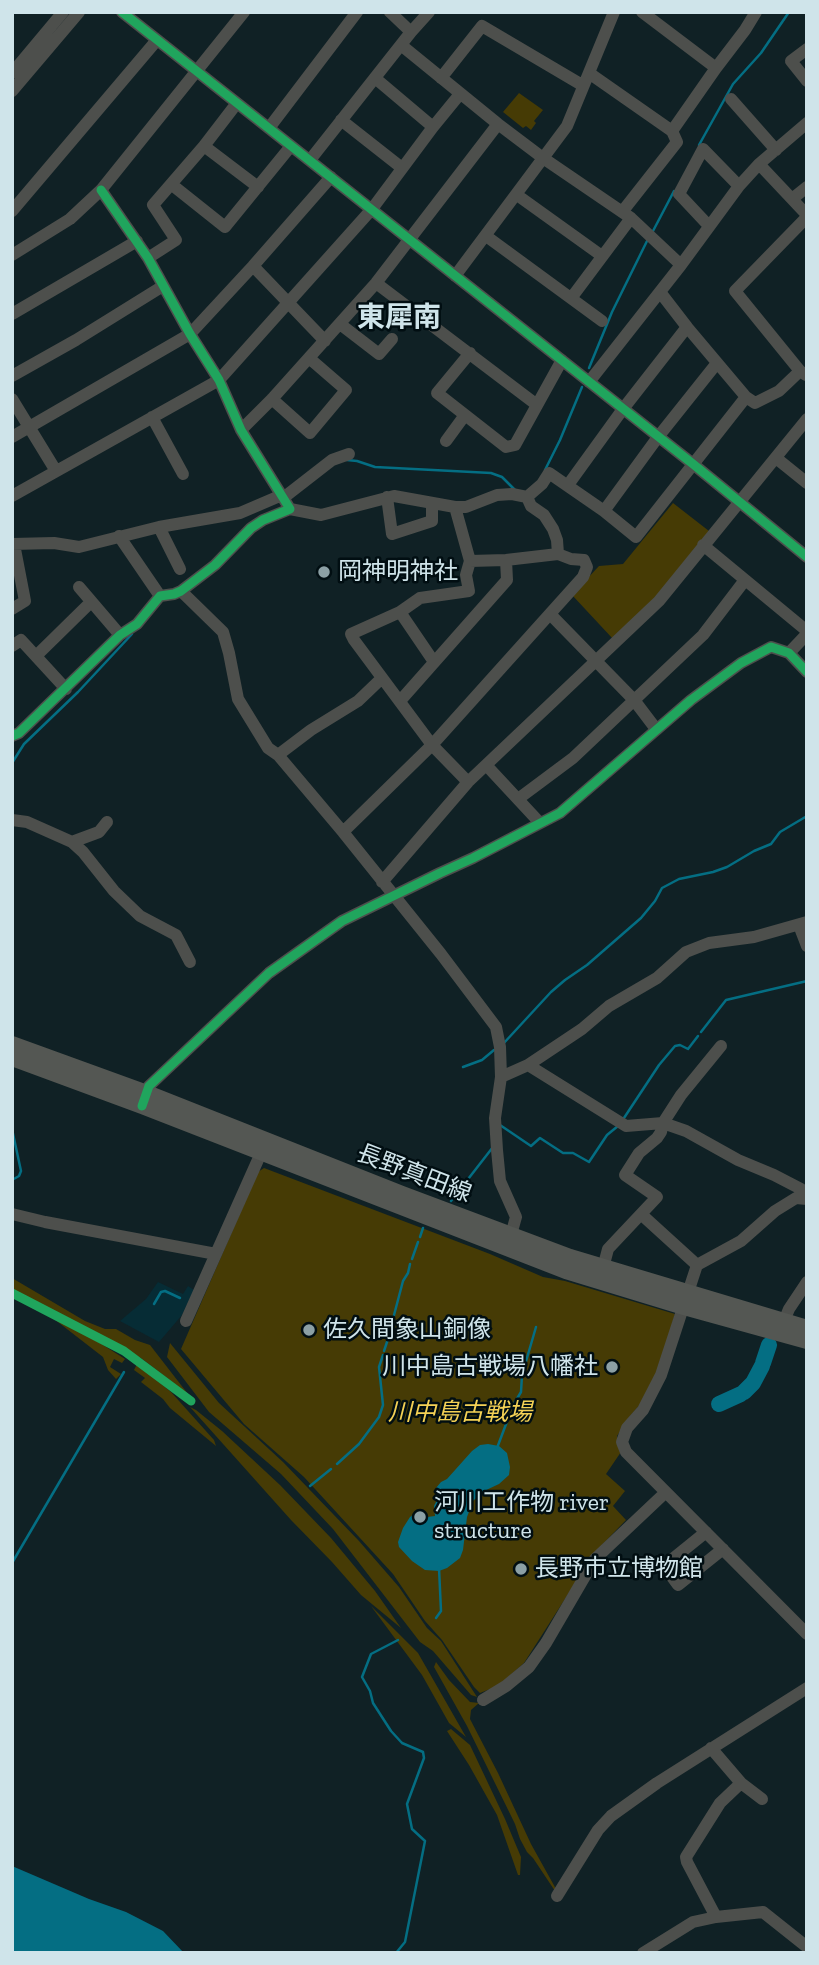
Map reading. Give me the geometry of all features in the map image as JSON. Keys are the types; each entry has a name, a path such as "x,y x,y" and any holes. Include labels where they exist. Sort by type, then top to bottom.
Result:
{"main road":[{"name":"長野真田線","path":"12,1044 261,1153 509,1243 603,1268 686,1301 807,1341"},
{"name":"長野真田線","path":"12,1058 144,1100 509,1243 566,1271 807,1328"}],"street":[{"path":"12,73 63,12"},
{"path":"12,91 79,12"},
{"path":"122,12 807,557"},
{"path":"12,254 70,219 101,190 244,12"},
{"path":"269,128 357,12"},
{"path":"390,12 411,32"},
{"path":"310,160 429,12"},
{"path":"455,276 567,126 614,12"},
{"path":"642,12 716,68"},
{"path":"672,131 756,12"},
{"path":"441,78 482,26 582,85"},
{"path":"12,211 157,40"},
{"path":"401,45 498,124 626,215 681,265"},
{"path":"807,49 791,61 807,81"},
{"path":"572,297 677,142 672,131 589,73"},
{"path":"375,78 433,127"},
{"path":"12,496 219,380 372,209 460,94"},
{"path":"731,99 776,150"},
{"path":"148,258 176,240 153,205 237,103"},
{"path":"341,120 402,168"},
{"path":"589,382 739,186 807,123"},
{"path":"241,430 376,283 498,124"},
{"path":"204,146 258,187"},
{"path":"171,184 225,227 291,146"},
{"path":"709,226 679,194 703,149 739,186"},
{"path":"660,292 717,363 754,403 779,391 803,373 735,291 807,216 760,164"},
{"path":"12,438 190,334 331,177"},
{"path":"792,199 807,187"},
{"path":"101,190 148,258 219,380 241,430 290,509"},
{"path":"517,195 601,256"},
{"path":"486,236 602,321"},
{"path":"12,314 137,241"},
{"path":"253,266 325,341"},
{"path":"376,283 537,405"},
{"path":"12,376 163,286"},
{"path":"340,324 379,354 391,339"},
{"path":"568,485 687,327"},
{"path":"470,353 437,393 506,447 515,445 562,360"},
{"path":"272,399 310,433 346,390 309,358"},
{"path":"604,511 717,363"},
{"path":"527,497 542,484 549,473 636,537 746,397"},
{"path":"12,399 56,471"},
{"path":"446,441 465,415"},
{"path":"152,417 183,474"},
{"path":"382,882 468,782 659,601 807,419"},
{"path":"12,609 25,601 13,544 54,543 79,547 159,527 240,513 282,495 288,495 332,460 349,454"},
{"path":"776,458 807,483"},
{"path":"12,736 19,733 120,635 137,624 160,596 181,591 215,565 251,528 263,520 290,509 321,515 387,497 455,508 466,507 497,495 527,497"},
{"path":"387,497 393,534 432,522 432,503"},
{"path":"527,497 531,506 544,515 553,528 558,554"},
{"path":"455,508 470,561 466,575 469,591 420,598 400,612 351,634 432,745 468,782"},
{"path":"159,527 180,569"},
{"path":"119,536 160,596"},
{"path":"703,545 807,632 789,653"},
{"path":"343,832 432,745 583,577 587,567 584,559 571,559 558,554 470,561"},
{"path":"400,701 507,580 506,560"},
{"path":"518,799 573,758 703,635 745,580"},
{"path":"79,587 120,635"},
{"path":"181,591 223,632 238,699 268,748 278,755 343,832 442,954 496,1027 501,1077 495,1118 500,1181 516,1217 509,1243"},
{"path":"36,656 91,602"},
{"path":"400,612 434,662"},
{"path":"550,614 634,699 656,729"},
{"path":"12,646 21,640 66,689"},
{"path":"144,1100 149,1086 269,973 342,921 560,813 656,729 741,663 771,647 789,653 807,672"},
{"path":"278,755 311,730 358,701 382,678"},
{"path":"487,766 540,823"},
{"path":"12,820 27,822 72,842 139,916 176,935 190,962"},
{"path":"72,842 99,832 107,822"},
{"path":"501,1077 528,1065 582,1029 609,1006 657,978 686,953 709,943 754,937 803,924 807,946"},
{"path":"603,1268 608,1249 657,1197 625,1175 639,1153 657,1138 681,1095 721,1046"},
{"path":"528,1065 626,1126 663,1123 686,1131 738,1160 801,1189 807,1197 796,1199 775,1211 741,1241 697,1265 661,1375 643,1410 627,1429 622,1441 626,1452 807,1634"},
{"path":"186,1321 261,1153"},
{"path":"12,1214 216,1254"},
{"path":"642,1215 697,1265"},
{"path":"783,1321 807,1282"},
{"path":"483,1700 529,1667 595,1559 666,1492"},
{"path":"706,1532 664,1566 678,1585 723,1549"},
{"path":"557,1896 598,1830 611,1816 657,1783 807,1688"},
{"path":"711,1748 741,1783 762,1799"},
{"path":"716,1917 686,1857 720,1803 741,1783"},
{"path":"643,1953 693,1922 762,1912 807,1947"}],"shaded area":[{"path":"158,1282 183,1294 188,1286 194,1290 182,1315 159,1342 120,1321 146,1299"}],"green space":[{"path":"519,93 543,110 531,130 526,126 523,128 503,112"},
{"path":"673,503 709,531 652,604 613,639 572,595 599,566 623,564"},
{"name":"川中島古戦場","path":"264,1168 490,1254 543,1277 675,1314 656,1380 617,1436 621,1452 606,1474 625,1491 613,1506 626,1520 595,1552 524,1663 498,1686 480,1693 474,1687 393,1574 304,1477 244,1424 181,1349 258,1172"},
{"path":"12,1278 85,1321 105,1329 116,1329 150,1345 188,1394 141,1358 12,1290"},
{"path":"45,1312 125,1359 122,1363 114,1359 110,1367 121,1374 116,1379 108,1370 103,1357"},
{"path":"170,1343 219,1403 283,1462 399,1587 427,1628 441,1641 477,1697 471,1695 433,1651 420,1642 333,1529 281,1474 209,1412 167,1357"},
{"path":"137,1364 171,1392 214,1440 216,1446 141,1382 145,1378 134,1370"},
{"path":"190,1407 222,1431 331,1538 375,1591 401,1628 361,1595"},
{"path":"371,1606 418,1653 466,1737 449,1723 422,1675"},
{"path":"436,1662 470,1702 479,1703 471,1710 470,1719 555,1891 520,1839 467,1726 434,1667"},
{"path":"451,1729 470,1745 505,1819 521,1857 520,1875 497,1815 447,1731"}],"water":[{"path":"480,1445 499,1446 507,1453 509,1475 473,1501 467,1517 460,1558 439,1571 425,1570 399,1547 403,1528 418,1511 419,1518 435,1516 434,1506 438,1498 436,1488 472,1451"},
{"path":"12,1866 126,1912 163,1931 184,1953 12,1953"}],"waterway":[{"path":"699,145 733,84 761,53 789,12"},
{"path":"653,231 674,191"},
{"path":"589,368 612,312 648,239"},
{"path":"545,470 582,387"},
{"path":"347,460 375,467 491,473 502,477 515,490"},
{"path":"12,763 24,744 78,692 132,634"},
{"path":"503,1044 551,992 641,918 662,888 679,879 727,867 771,844 780,832 807,816"},
{"path":"701,1032 726,1000 807,981"},
{"path":"622,1121 659,1065 675,1046 688,1049 698,1036"},
{"path":"463,1067 482,1060 494,1050"},
{"path":"500,1125 531,1146 540,1138 563,1153 573,1153 589,1162 607,1135 618,1126"},
{"path":"12,1129 21,1171 19,1176 12,1180"},
{"path":"451,1201 493,1147"},
{"path":"420,1237 423,1228"},
{"path":"412,1259 418,1242"},
{"path":"389,1334 410,1264"},
{"path":"154,1304 161,1292 165,1291 180,1298"},
{"path":"512,1407 521,1392 522,1375 536,1327"},
{"path":"384,1351 388,1339"},
{"path":"763,1363 769,1345"},
{"path":"337,1464 359,1444 379,1417 383,1405 379,1367 383,1355"},
{"path":"744,1392 753,1383 762,1366"},
{"path":"12,1563 124,1372"},
{"path":"719,1404 741,1394"},
{"path":"497,1448 508,1419"},
{"path":"310,1486 331,1469"},
{"path":"436,1618 441,1611 439,1568"},
{"path":"396,1953 405,1942 425,1841 412,1829 407,1804 424,1758 423,1752 402,1743 391,1731 373,1703 362,1677 371,1654 398,1640"}],"cycle path":[{"path":"122,12 807,557"},
{"path":"12,736 19,733 120,635 137,624 160,596 181,591 215,565 251,528 290,509 241,430 219,380 148,258 101,190"},
{"path":"142,1106 149,1086 269,973 342,921 560,813 691,700 741,663 771,647 789,653 807,672"},
{"path":"12,1293 124,1351 191,1401"}],"place":[{"name":"岡神明神社","path":"324,572"},
{"name":"佐久間象山銅像","path":"309,1330"},
{"name":"川中島古戦場八幡社","path":"612,1367"},
{"name":"河川工作物 river structure","path":"420,1517"},
{"name":"長野市立博物館","path":"521,1569"}],"district":[{"name":"東犀南","path":"399,318"}]}
